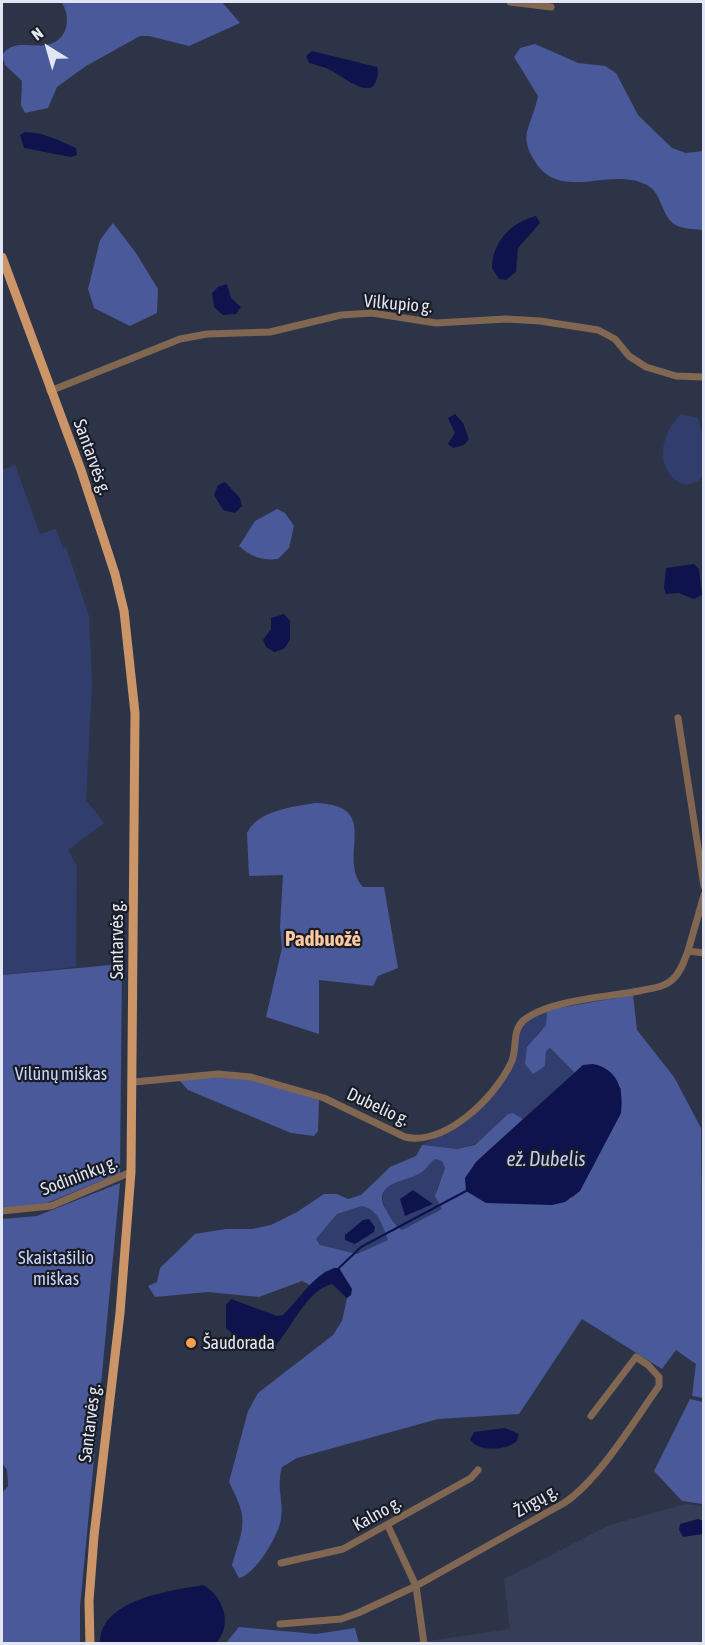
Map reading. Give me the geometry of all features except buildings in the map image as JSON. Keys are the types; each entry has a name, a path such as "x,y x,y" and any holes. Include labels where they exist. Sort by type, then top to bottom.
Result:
{"main road":[{"name":"Santarvės g.","path":"2,257 81,470 120,592 128,632 135,713 134,1083 131,1172 120,1313 94,1536 89,1601 90,1644"}],"street":[{"path":"510,2 551,7"},
{"name":"Vilkupio g.","path":"50,391 180,339 207,334 270,332 341,315 372,314 436,322 506,319 540,321 598,330 615,339 629,356 646,367 676,376 704,377"},
{"path":"678,718 704,886"},
{"name":"Dubelio g.","path":"134,1083 218,1074 250,1077 324,1098 387,1127 396,1134 417,1140 427,1138 459,1122 486,1099 513,1061 516,1031 522,1022 541,1009 663,986 679,973 688,951 704,895"},
{"path":"688,951 704,953"},
{"name":"Sodininkų g.","path":"2,1211 51,1206 131,1172"},
{"name":"Žirgų g.","path":"280,1624 341,1618 416,1586 579,1493 659,1386 659,1377 648,1365 636,1358 591,1416"},
{"name":"Kalno g.","path":"281,1563 343,1549 471,1478 478,1470"},
{"path":"388,1526 416,1586 424,1644"}],"shaded area":[{"path":"681,414 698,418 703,436 703,476 693,483 684,484 668,471 664,459 664,445 669,430"},
{"path":"15,465 40,534 56,529 63,548 66,547 89,616 92,685 86,800 104,823 68,850 77,866 76,967 2,975 2,470"},
{"path":"547,1010 546,1025 535,1036 546,1060 546,1050 549,1048 575,1073 523,1119 513,1113 509,1115 481,1140 473,1144 449,1149 422,1145 453,1128 509,1072 517,1052 521,1030 526,1023"},
{"path":"435,1159 442,1161 445,1168 436,1190 442,1209 402,1230 387,1212 383,1202 385,1189 396,1182 421,1173"},
{"path":"362,1206 376,1215 388,1240 357,1255 320,1245 316,1239 337,1214"},
{"path":"685,1504 703,1506 703,1643 428,1644 428,1641 510,1629 504,1579 610,1525"}],"green space":[{"path":"61,2 222,2 240,23 189,46 140,36 86,66 57,87 48,108 25,113 21,105 22,81 5,65 2,55 18,45 50,44 61,37 67,19"},
{"path":"535,44 578,63 605,66 616,73 638,115 672,148 686,153 703,151 703,230 683,228 674,224 665,213 657,194 647,185 632,180 617,179 570,182 556,179 544,172 531,155 526,138 538,96 514,57 520,48"},
{"path":"113,223 136,253 158,289 157,313 130,326 94,308 88,289 100,240"},
{"path":"277,509 285,513 294,526 289,548 278,559 267,559 247,553 239,546 255,521"},
{"path":"315,803 336,806 348,813 353,822 356,875 363,887 384,887 398,968 378,976 373,986 319,980 319,1034 266,1017 282,948 280,927 283,875 249,876 247,833 252,825 268,814"},
{"name":"Vilūnų miškas","path":"122,964 120,1173 47,1203 2,1208 2,975"},
{"path":"633,995 637,1030 674,1077 701,1128 703,1398 692,1396 696,1364 676,1350 662,1369 582,1319 519,1414 438,1419 297,1458 282,1467 280,1482 282,1512 279,1526 259,1562 252,1570 239,1578 232,1565 242,1531 242,1515 229,1482 248,1411 258,1393 333,1335 342,1321 347,1298 350,1295 326,1271 310,1285 302,1281 259,1297 208,1292 155,1297 148,1286 157,1282 160,1268 195,1234 271,1225 297,1212 324,1194 337,1194 348,1199 361,1195 390,1167 416,1156 422,1145 457,1149 475,1145 508,1114 513,1113 523,1119 476,1162 573,1197 580,1190 621,1113 621,1088 583,1065 575,1073 550,1048 546,1051 545,1066 533,1074 525,1064 527,1047 546,1025 547,1010","holes":["435,1159 442,1161 445,1168 435,1196 442,1209 402,1230 394,1223 385,1208 382,1199 383,1192 388,1187 422,1172","362,1206 376,1215 388,1240 357,1254 320,1245 316,1239 337,1214"]},
{"path":"219,1077 257,1080 319,1100 318,1131 314,1136 291,1133 188,1090 179,1080"},
{"name":"Skaistašilio miškas","path":"120,1183 80,1607 80,1643 2,1643 2,1493 8,1486 7,1470 2,1463 2,1219 37,1216"},
{"path":"690,1399 703,1402 703,1504 682,1501 654,1471"},
{"path":"239,1627 316,1634 355,1628 359,1643 226,1643"}],"water":[{"path":"312,51 377,67 376,81 373,86 363,88 329,70 309,63 306,56"},
{"path":"25,132 45,135 76,148 77,155 71,157 24,148 20,135"},
{"path":"536,216 540,223 518,248 516,272 506,280 499,279 492,268 500,242 512,228"},
{"path":"227,284 231,298 241,307 236,314 223,315 214,307 212,293 218,287"},
{"path":"455,414 463,423 469,439 464,445 453,448 448,444 455,433 448,418"},
{"path":"225,482 240,498 242,506 235,513 223,510 214,495 218,485"},
{"path":"694,564 699,569 702,595 694,599 679,593 666,594 664,588 666,568"},
{"path":"284,614 290,621 290,640 284,649 274,652 266,647 263,640 271,629 271,618"},
{"name":"ež. Dubelis","path":"593,1064 602,1067 614,1076 620,1089 622,1104 621,1113 580,1191 565,1202 552,1205 486,1203 466,1191 465,1178 476,1162 583,1065"},
{"path":"413,1190 433,1204 405,1216 400,1199"},
{"path":"369,1219 375,1227 374,1232 355,1244 345,1240 345,1235 363,1220"},
{"path":"334,1268 339,1268 352,1289 351,1295 347,1298 332,1284 323,1288 308,1301 276,1345 263,1338 239,1340 226,1328 226,1305 231,1299 277,1316 283,1315 312,1282"},
{"path":"505,1428 519,1434 517,1441 506,1447 493,1449 480,1447 470,1440 474,1432"},
{"path":"698,1519 703,1521 703,1534 683,1537 679,1530 680,1524"},
{"path":"203,1585 216,1596 224,1612 224,1628 216,1643 100,1643 103,1628 111,1616 124,1607 156,1594"}],"waterway":[{"path":"339,1268 361,1247 466,1191"}],"place":[{"name":"Šaudorada","path":"191,1343"}],"district":[{"name":"Padbuožė","path":"323,939"}]}
